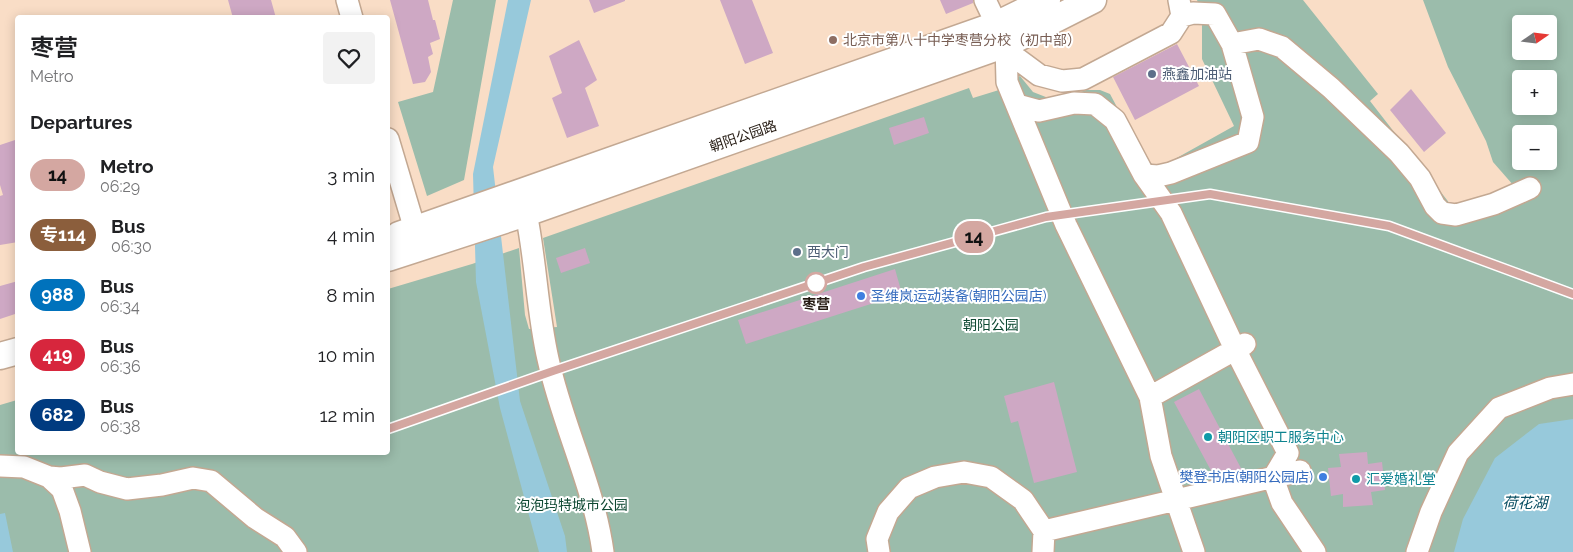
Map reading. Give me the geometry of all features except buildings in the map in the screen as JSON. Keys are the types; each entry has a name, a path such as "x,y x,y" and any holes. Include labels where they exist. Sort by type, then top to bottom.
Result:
{"main road":[{"name":"朝阳公园路","path":"1001,34 1047,0"},
{"name":"朝阳公园路","path":"390,257 418,239 521,207 1092,0"},
{"name":"朝阳公园路","path":"390,239 418,239"},
{"path":"0,356 15,352"},
{"path":"0,375 15,371"}],"street":[{"path":"347,0 351,15"},
{"path":"985,0 1001,34 1016,58 1039,75 1062,81 1083,79 1171,33 1181,8 1193,13 1215,14 1232,44 1253,117 1248,142 1171,173 1158,176 1144,175"},
{"path":"1001,34 1007,82 1066,225 1150,397 1161,456 1194,552"},
{"path":"1232,44 1259,39 1282,47 1331,88 1399,153 1420,178 1435,206 1442,213 1456,215 1494,204 1530,188"},
{"path":"1017,105 1040,111 1074,103 1095,104 1115,120 1144,175 1171,213 1240,346 1288,453 1273,478"},
{"path":"390,146 418,239"},
{"path":"521,207 548,358 560,403 600,527 603,552"},
{"path":"1150,397 1240,346"},
{"path":"1417,552 1431,512 1458,453 1494,414 1500,408 1550,388 1573,384"},
{"path":"0,466 24,467 49,477 61,478 85,475 100,482 127,489 193,478 211,481 255,518 285,537 296,552"},
{"path":"879,552 877,539 888,512 909,488 935,478 964,472 991,477 1023,500 1044,542 1176,500 1300,471"},
{"path":"49,477 62,489 70,511 80,552"},
{"path":"1273,478 1282,503 1314,552"}],"green space":[{"path":"453,0 496,0 464,180 427,196 398,102 433,92"},
{"name":"朝阳公园","path":"1197,0 1303,0 1378,94 1370,101 1454,209 1514,186 1493,162 1486,141 1448,67 1423,0 1573,0 1573,552 0,552 0,405 15,401 15,455 390,455 390,288 519,248 525,315 529,329 557,327 543,238 969,88 973,98 999,90 1007,82 1020,76 1033,92 1056,101 1086,90 1100,90 1110,94 1142,154 1157,169 1234,126 1202,59 1202,13"}],"water":[{"path":"508,0 531,0 493,167 520,401 565,536 567,552 539,552 500,408 476,282 473,174"},
{"name":"荷花湖","path":"1573,419 1573,552 1454,552 1463,519 1495,458 1539,424"},
{"path":"5,513 13,552 0,552 0,514"}],"metro line":[{"name":"14","path":"390,428 553,371 864,267 1046,217 1210,194 1389,226 1573,294"}],"place":[{"name":"北京市第八十中学枣营分校（初中部）","path":"833,40"},
{"name":"燕鑫加油站","path":"1152,74"},
{"name":"西大门","path":"797,252"},
{"name":"枣营","path":"816,283"},
{"name":"圣维岚运动装备(朝阳公园店)","path":"861,296"},
{"name":"朝阳区职工服务中心","path":"1208,437"},
{"name":"樊登书店(朝阳公园店)","path":"1323,477"},
{"name":"汇爱婚礼堂","path":"1356,479"}],"park label":[{"name":"泡泡玛特城市公园","path":"572,505"}]}
